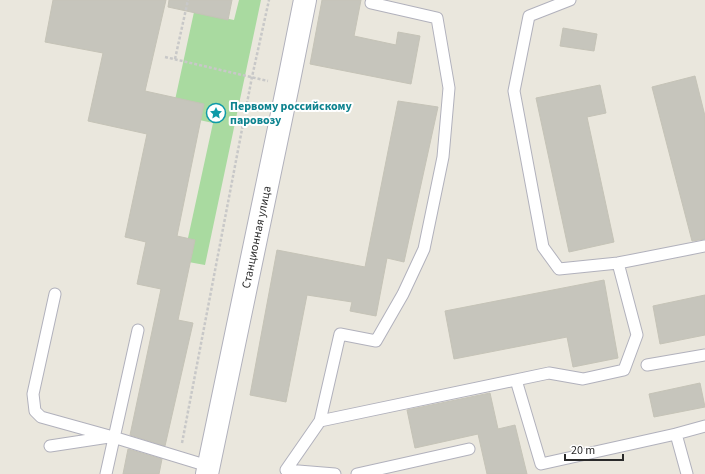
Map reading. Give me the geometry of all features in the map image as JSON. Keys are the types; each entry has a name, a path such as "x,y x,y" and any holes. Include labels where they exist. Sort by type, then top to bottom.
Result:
{"main road":[{"name":"Станционная улица","path":"208,470 210,450 305,0"}],"lane":[{"path":"336,474 286,470 320,421 340,334 376,341 403,294 424,248 443,157 449,88 437,18 371,3 372,0"},
{"path":"570,0 529,16 514,91 543,247 559,269 618,263 705,246"},
{"path":"320,421 549,373 583,378 624,370 637,335 618,263"},
{"path":"55,294 33,394 35,410 41,417 179,456 208,470"},
{"path":"106,474 138,330"},
{"path":"647,366 705,355"},
{"path":"516,380 541,464 676,434 705,426"},
{"path":"676,434 687,474"},
{"path":"50,446 114,437"},
{"path":"357,474 469,449"}],"path":[{"path":"175,59 188,0"},
{"path":"179,456 252,77 269,0"},
{"path":"165,57 245,76"}],"green space":[{"path":"239,0 261,0 205,265 183,261 213,123 172,114 194,12 234,20"}],"building":[{"path":"53,0 166,0 145,91 204,104 177,236 195,240 178,320 193,323 165,446 130,435 161,289 137,284 146,242 125,237 147,134 88,121 103,53 45,42"},
{"path":"169,0 232,0 228,20 168,7"},
{"path":"322,0 361,0 354,36 396,45 398,32 420,36 411,84 310,64"},
{"path":"563,28 597,34 594,51 560,46"},
{"path":"695,76 705,116 705,239 692,241 652,87"},
{"path":"600,85 606,113 587,117 614,242 569,252 536,98"},
{"path":"398,101 438,107 404,262 387,258 376,316 350,311 352,302 307,295 286,402 250,395 277,250 365,267"},
{"path":"604,280 618,358 573,367 567,337 454,359 445,311"},
{"path":"705,295 705,335 660,344 653,306"},
{"path":"700,383 705,407 654,417 649,394"},
{"path":"490,393 498,429 515,425 527,474 487,474 478,434 415,448 407,410"},
{"path":"128,449 162,459 159,474 123,474"}],"place":[{"name":"Первому российскому паровозу","path":"216,113"}]}
